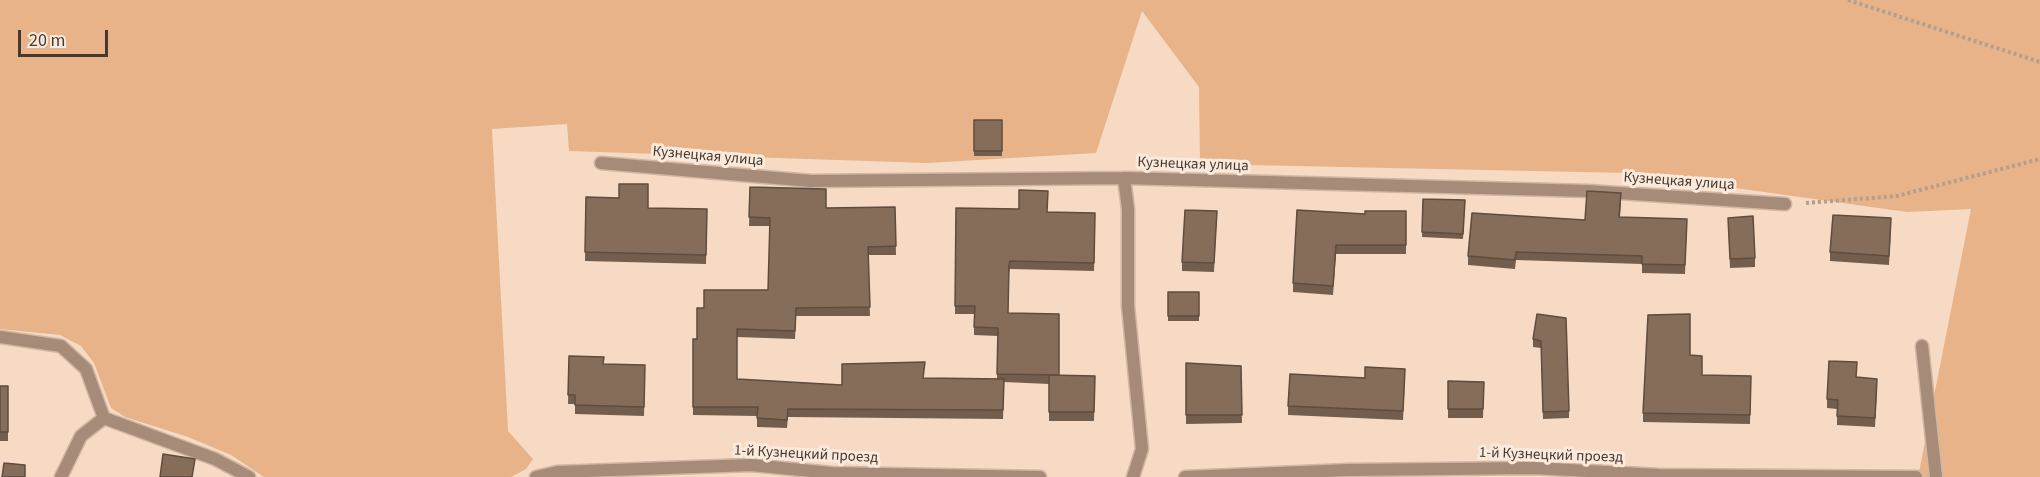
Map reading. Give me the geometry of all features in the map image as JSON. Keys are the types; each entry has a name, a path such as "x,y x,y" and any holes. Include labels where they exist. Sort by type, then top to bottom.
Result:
{"street":[{"name":"Кузнецкая улица","path":"601,163 811,181 1124,177 1588,191 1785,204"},
{"path":"1124,177 1128,209 1128,306 1142,449 1132,477"},
{"path":"0,337 61,346 86,369 104,418 215,459 249,477"},
{"path":"1922,346 1936,477"},
{"path":"61,477 81,436 104,418"},
{"name":"1-й Кузнецкий проезд","path":"536,477 556,472 751,465 831,473 1040,477"},
{"name":"1-й Кузнецкий проезд","path":"1185,477 1348,470 1534,468 1659,475 1916,477"}],"path":[{"path":"1848,0 2040,62"},
{"path":"1785,204 1897,196 2040,159"}],"shaded area":[{"path":"0,0 2040,0 2040,477 1918,477 1971,209 1907,212 1628,173 1200,164 1199,87 1142,11 1096,153 927,163 569,151 567,124 492,129 508,431 533,459 526,469 511,477 264,477 231,455 188,437 125,417 111,408 94,363 81,346 60,335 0,329"}],"building":[{"path":"974,120 1002,120 1002,151 974,151"},
{"path":"619,184 648,184 648,208 707,209 706,255 585,252 586,197 619,198"},
{"path":"750,187 826,189 826,208 895,207 896,246 868,247 870,307 796,308 795,331 737,329 737,379 842,385 842,364 925,362 923,378 1004,379 1003,410 788,409 787,420 757,418 758,407 693,407 693,339 697,339 697,308 704,308 704,290 768,290 770,218 749,217"},
{"path":"1019,190 1048,191 1047,212 1095,213 1094,263 1010,261 1009,265 1008,313 1059,314 1059,375 997,374 998,328 974,327 975,306 955,306 956,208 1019,209"},
{"path":"1587,191 1621,193 1619,217 1687,219 1685,265 1642,264 1642,256 1516,252 1515,260 1468,256 1472,213 1585,220"},
{"path":"1423,199 1465,200 1463,234 1422,232"},
{"path":"1185,210 1217,211 1214,263 1182,262"},
{"path":"1297,210 1365,214 1365,211 1406,211 1406,245 1336,245 1333,286 1293,283"},
{"path":"1833,215 1891,218 1889,256 1830,252"},
{"path":"1753,216 1755,258 1730,259 1728,218"},
{"path":"1168,292 1199,292 1199,316 1168,316"},
{"path":"1537,314 1566,318 1569,411 1543,412 1541,341 1533,339"},
{"path":"1690,314 1690,355 1702,356 1702,375 1751,376 1750,415 1643,413 1648,315"},
{"path":"569,356 604,357 603,364 645,365 644,407 575,405 575,395 568,395"},
{"path":"1829,361 1857,362 1856,377 1877,379 1875,418 1837,416 1838,400 1827,399"},
{"path":"1186,363 1241,366 1242,415 1186,415"},
{"path":"1365,367 1405,369 1403,411 1288,406 1290,374 1365,378"},
{"path":"1049,375 1095,376 1094,412 1049,412"},
{"path":"1448,381 1484,382 1483,409 1448,409"},
{"path":"0,386 8,386 8,432 0,432"},
{"path":"163,454 195,459 192,477 160,477"},
{"path":"4,463 25,465 25,477 2,477"}]}
